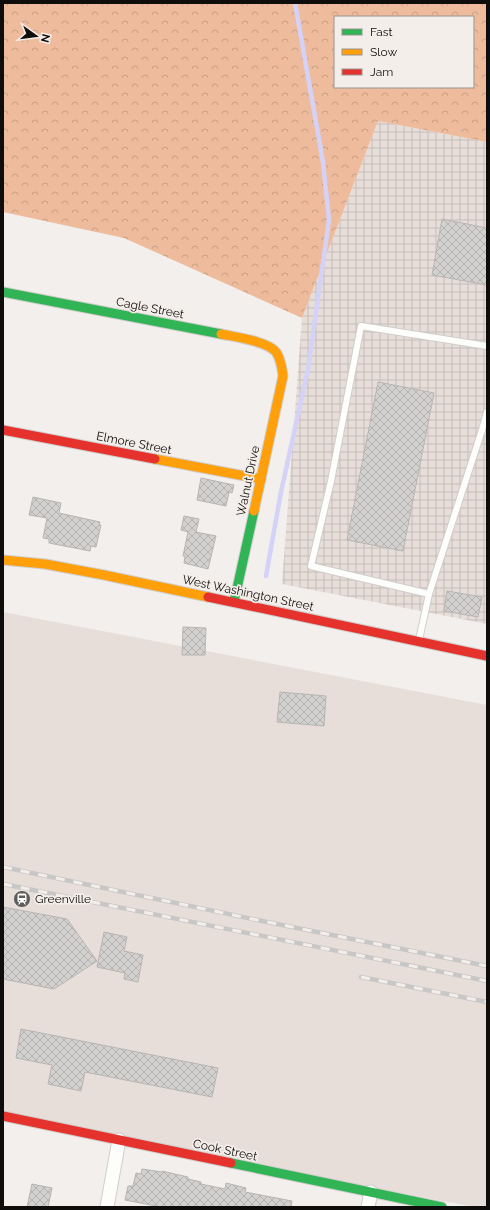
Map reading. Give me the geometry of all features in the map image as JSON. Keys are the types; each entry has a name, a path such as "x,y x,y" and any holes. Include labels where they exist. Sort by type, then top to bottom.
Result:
{"street":[{"name":"Cagle Street","path":"3,292 247,339 271,348 279,355 281,364"},
{"name":"Walnut Drive","path":"234,602 283,376 281,364"},
{"name":"Elmore Street","path":"3,430 261,479"},
{"name":"West Washington Street","path":"3,560 45,564 104,574 487,656"},
{"name":"Cook Street","path":"3,1116 442,1207"},
{"path":"107,1207 119,1140"},
{"path":"368,1207 371,1192"}],"lane":[{"path":"429,594 311,566 331,481 361,326 487,346"},
{"path":"419,642 429,594 487,412"}],"shaded area":[{"path":"378,121 487,142 487,624 282,584 302,318"},
{"path":"3,612 487,705 487,1207 474,1207 3,1115"}],"green space":[{"path":"3,3 487,3 487,142 378,121 302,318 124,238 3,212"}],"building":[{"path":"442,219 487,228 487,285 432,275"},
{"path":"378,382 434,393 403,551 347,540"},
{"path":"201,478 234,485 232,493 229,492 226,506 197,500"},
{"path":"33,497 61,503 59,513 100,522 99,525 101,525 96,547 91,546 90,551 49,543 49,539 43,538 47,518 29,515"},
{"path":"184,516 199,519 196,532 216,536 208,569 184,563 185,556 183,556 188,532 181,530"},
{"path":"447,591 482,597 478,617 444,611"},
{"path":"183,627 206,628 205,655 182,655"},
{"path":"280,692 326,696 324,726 277,722"},
{"name":"Greenville","path":"3,907 67,919 97,961 54,989 3,979"},
{"path":"104,932 127,937 124,951 143,955 138,982 124,979 125,973 97,967"},
{"path":"21,1029 218,1068 212,1097 85,1072 81,1091 48,1084 52,1065 16,1058"},
{"path":"142,1169 162,1171 188,1177 188,1179 201,1182 201,1184 225,1189 226,1183 246,1188 245,1192 292,1201 291,1207 161,1207 125,1200 128,1186 133,1186 136,1173 141,1174"},
{"path":"32,1184 52,1188 48,1207 27,1207"}],"waterway":[{"path":"266,576 281,492 308,369 329,220 323,162 295,3"}],"railway":[{"path":"3,867 487,966"},
{"path":"3,884 487,981"},
{"path":"361,977 487,1002"}],"traffic: fast":[{"path":"3,292 221,334"},
{"path":"234,602 254,511"},
{"path":"231,1163 442,1207"}],"traffic: slow":[{"path":"221,334 258,342 272,348 278,355 282,367 283,376 254,511"},
{"path":"155,459 261,479"},
{"path":"3,560 45,564 208,597"}],"traffic: jam":[{"path":"3,430 155,459"},
{"path":"208,597 487,656"},
{"path":"3,1116 231,1163"}],"place":[{"name":"Greenville","path":"22,899"}]}
